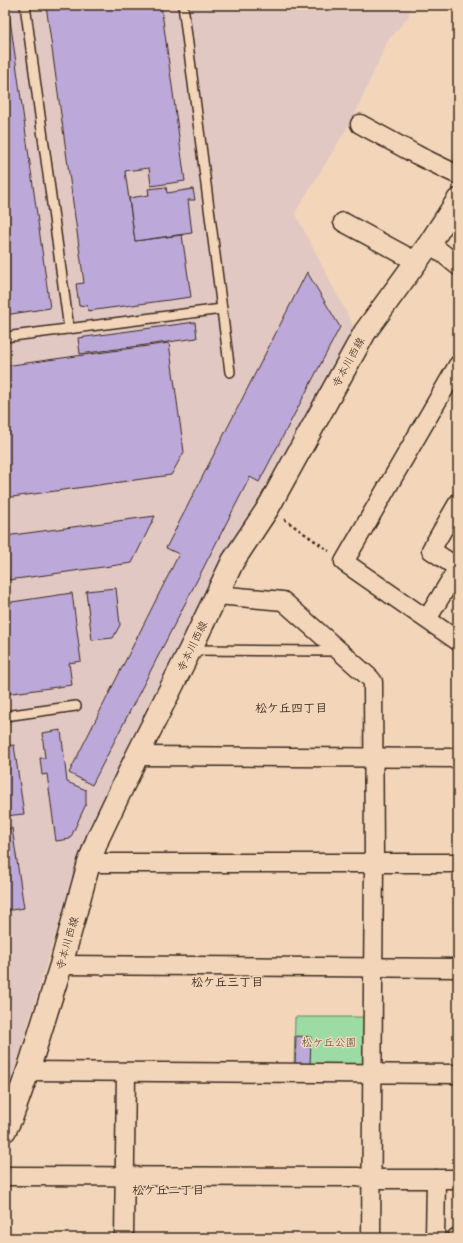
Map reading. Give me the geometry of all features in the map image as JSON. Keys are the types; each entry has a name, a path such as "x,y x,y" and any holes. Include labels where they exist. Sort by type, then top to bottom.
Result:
{"main road":[{"name":"寺本川西線","path":"8,1116 28,1071 61,965 89,863 98,838 233,561 268,508 365,332 430,243 455,213"}],"street":[{"path":"360,124 417,155 458,174"},
{"path":"343,222 417,262"},
{"path":"430,243 458,266"},
{"path":"458,365 451,389 344,562 458,640"},
{"path":"427,619 458,568 431,550 458,503"},
{"path":"217,595 283,601 373,682 374,862 371,1238"},
{"path":"137,756 458,758"},
{"path":"89,863 458,863"},
{"path":"61,965 458,968"},
{"path":"28,1071 458,1074"},
{"path":"124,1238 126,1072"},
{"path":"5,1176 357,1177 371,1179 458,1179"},
{"path":"435,1238 436,1179"}],"lane":[{"path":"25,5 69,329"},
{"path":"183,5 230,372"},
{"path":"5,337 222,309"},
{"path":"190,650 338,651"},
{"path":"5,716 76,706"}],"path":[{"path":"268,508 344,562"}],"shaded area":[{"path":"5,5 410,5 409,16 387,42 354,117 295,213 355,329 227,552 83,843 7,1095 5,1094"}],"green space":[{"name":"松ケ丘公園","path":"295,1017 364,1017 364,1068 294,1067"}],"building":[{"path":"5,5 8,5 50,308 5,315"},
{"path":"46,5 161,5 185,181 151,186 149,168 125,171 135,241 182,235 191,297 88,311 87,305 79,306 76,284 84,283"},
{"path":"166,187 167,193 193,189 195,200 188,200 192,233 135,241 129,198 149,195 148,189"},
{"path":"307,272 340,327 259,482 250,477 92,785 69,773 179,554 166,548"},
{"path":"195,322 197,338 80,354 78,338"},
{"path":"169,343 184,452 171,475 5,498 5,366"},
{"path":"155,516 132,563 9,580 5,560 5,536"},
{"path":"116,588 120,625 113,638 92,640 86,591"},
{"path":"72,593 81,661 69,663 72,685 5,694 5,603"},
{"path":"61,730 67,782 86,790 86,804 70,839 56,841 47,774 42,775 40,758 45,758 42,733"},
{"path":"14,745 24,814 5,816 5,746"},
{"path":"12,828 24,908 5,911 5,829"},
{"path":"296,1036 311,1037 310,1066 295,1066"}],"district":[{"name":"松ケ丘四丁目","path":"291,707"},
{"name":"松ケ丘三丁目","path":"227,981"},
{"name":"松ケ丘二丁目","path":"168,1189"}]}
